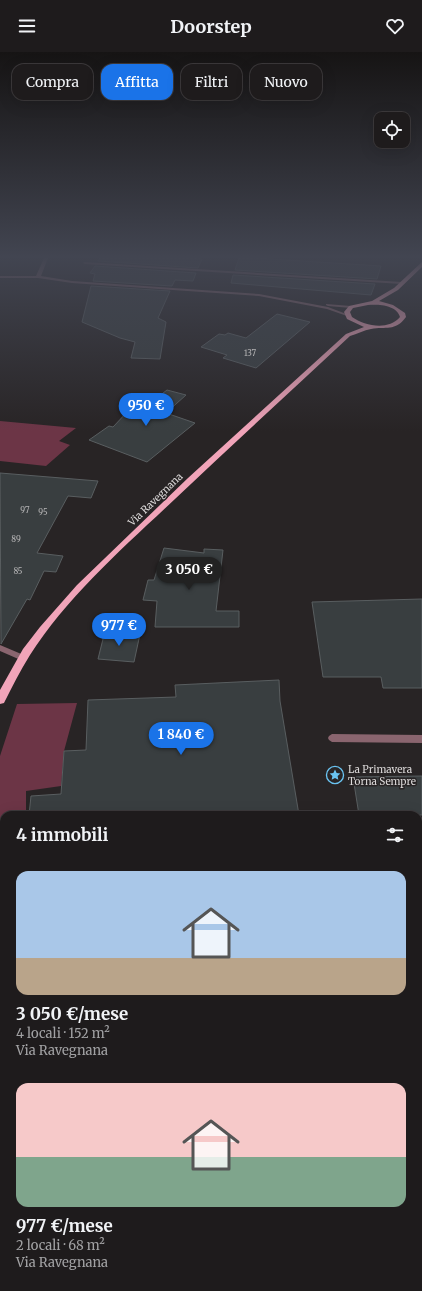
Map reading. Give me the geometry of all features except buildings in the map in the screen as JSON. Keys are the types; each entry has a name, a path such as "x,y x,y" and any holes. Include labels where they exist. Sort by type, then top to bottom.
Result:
{"main road":[{"name":"Via Ravegnana","path":"350,318 370,326 386,327 398,323 402,320 403,316"},
{"path":"348,335 350,318"},
{"name":"Via Ravegnana","path":"0,700 23,658 73,594 231,441 348,335 370,326"}],"street":[{"path":"345,316 350,318"},
{"path":"0,648 23,658"},
{"path":"332,738 422,739"}],"shaded area":[{"path":"0,421 76,428 59,441 70,445 46,466 0,461"},
{"path":"77,703 64,751 61,786 26,791 26,811 0,811 0,756 17,704"}],"place":[{"name":"La Primavera Torna Sempre","path":"335,775"}]}
